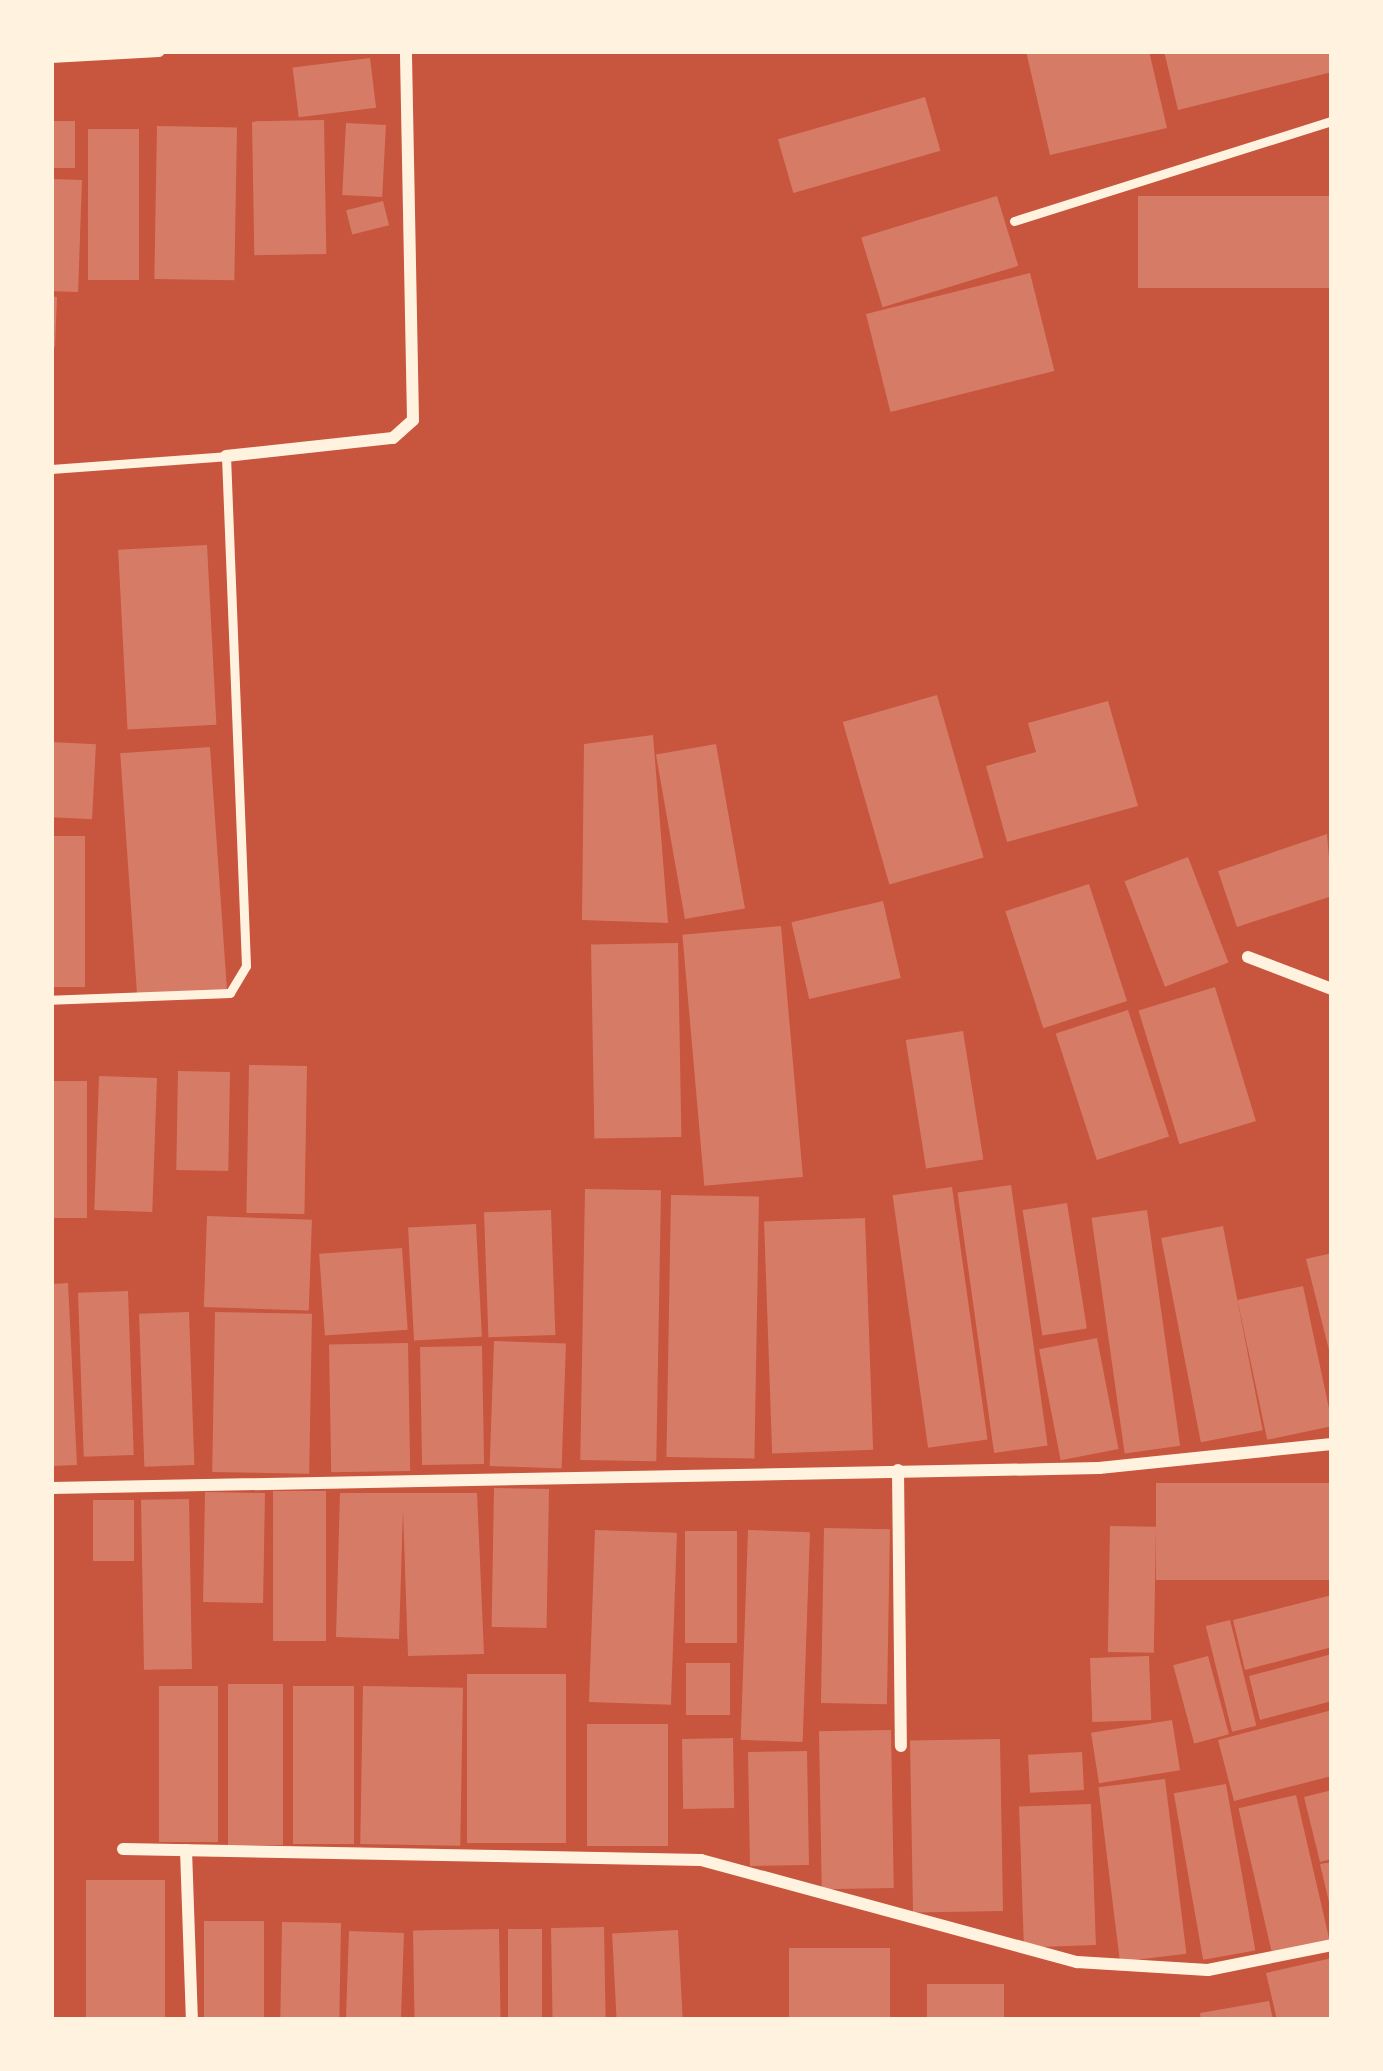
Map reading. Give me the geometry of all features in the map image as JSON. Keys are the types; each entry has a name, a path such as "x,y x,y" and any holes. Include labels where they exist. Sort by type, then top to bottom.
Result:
{"street":[{"path":"51,57 159,51"},
{"path":"226,456 393,438 413,421 406,51"},
{"path":"1248,957 1332,989"},
{"path":"51,1488 1100,1468 1332,1444"},
{"path":"898,1470 901,1746"},
{"path":"123,1849 701,1860 1077,1962 1208,1970 1332,1945"},
{"path":"186,1850 192,2020"}],"lane":[{"path":"1014,221 1332,122"},
{"path":"51,469 226,456 246,966 230,994 51,1000"}],"building":[{"path":"1026,51 1149,51 1167,128 1050,155"},
{"path":"1164,51 1332,51 1332,72 1178,110"},
{"path":"370,58 376,108 299,117 293,68"},
{"path":"925,97 940,151 793,193 778,139"},
{"path":"324,120 326,254 254,255 252,121"},
{"path":"51,121 75,121 75,168 51,168"},
{"path":"346,123 386,125 382,197 342,195"},
{"path":"157,126 237,127 234,280 154,279"},
{"path":"88,129 139,129 139,280 88,280"},
{"path":"51,179 82,180 78,292 51,291"},
{"path":"997,196 1018,266 883,307 861,238"},
{"path":"1138,196 1332,196 1332,288 1138,288"},
{"path":"383,201 389,225 352,234 346,210"},
{"path":"1030,273 1054,371 890,412 866,314"},
{"path":"51,296 57,297 55,347 51,347"},
{"path":"207,545 216,725 128,729 118,550"},
{"path":"937,695 984,857 889,884 843,722"},
{"path":"1108,701 1138,806 1007,842 986,766 1036,752 1028,723"},
{"path":"653,735 668,923 582,920 584,744"},
{"path":"51,742 96,744 92,819 51,817"},
{"path":"716,744 745,908 685,919 656,755"},
{"path":"210,747 227,990 137,997 120,753"},
{"path":"1327,834 1332,896 1237,927 1218,871"},
{"path":"51,836 85,836 85,987 51,987"},
{"path":"1188,857 1228,962 1165,987 1125,881"},
{"path":"1089,884 1127,1001 1043,1028 1005,911"},
{"path":"883,901 901,978 809,999 791,922"},
{"path":"781,926 803,1177 704,1186 682,935"},
{"path":"678,943 681,1137 594,1138 591,945"},
{"path":"1215,987 1256,1121 1179,1144 1138,1010"},
{"path":"1128,1010 1169,1136 1097,1160 1056,1033"},
{"path":"963,1031 983,1159 926,1168 906,1040"},
{"path":"249,1065 307,1066 304,1214 246,1213"},
{"path":"178,1071 230,1072 228,1171 176,1170"},
{"path":"99,1076 157,1078 152,1212 94,1210"},
{"path":"51,1081 87,1081 87,1218 51,1218"},
{"path":"1011,1185 1048,1445 994,1453 958,1193"},
{"path":"952,1187 987,1440 928,1448 893,1195"},
{"path":"585,1189 661,1190 656,1461 580,1460"},
{"path":"671,1195 759,1197 754,1458 666,1457"},
{"path":"1067,1203 1087,1328 1042,1335 1023,1210"},
{"path":"551,1210 555,1335 488,1337 484,1212"},
{"path":"1147,1210 1180,1446 1125,1453 1092,1218"},
{"path":"207,1216 312,1220 309,1311 204,1307"},
{"path":"865,1218 873,1450 772,1453 764,1222"},
{"path":"476,1224 482,1337 414,1340 408,1228"},
{"path":"1223,1226 1263,1430 1201,1442 1161,1238"},
{"path":"402,1248 408,1330 325,1336 319,1254"},
{"path":"1332,1253 1332,1353 1330,1354 1306,1259"},
{"path":"68,1283 77,1465 51,1466 51,1284"},
{"path":"1303,1286 1332,1426 1267,1440 1237,1300"},
{"path":"128,1291 134,1455 84,1457 78,1293"},
{"path":"189,1312 194,1465 144,1467 139,1314"},
{"path":"215,1312 312,1314 309,1474 212,1472"},
{"path":"1097,1338 1119,1449 1061,1460 1039,1349"},
{"path":"494,1341 566,1344 562,1468 490,1466"},
{"path":"408,1343 410,1471 331,1472 329,1344"},
{"path":"482,1346 484,1464 422,1465 420,1347"},
{"path":"1156,1483 1332,1483 1332,1580 1156,1580"},
{"path":"494,1488 549,1489 547,1628 492,1627"},
{"path":"273,1491 326,1491 326,1641 273,1641"},
{"path":"205,1492 265,1493 263,1603 203,1602"},
{"path":"340,1493 477,1493 484,1654 408,1656 403,1510 399,1639 336,1637"},
{"path":"189,1499 192,1669 144,1670 141,1500"},
{"path":"93,1500 134,1500 134,1561 93,1561"},
{"path":"1110,1526 1156,1527 1154,1653 1108,1652"},
{"path":"824,1528 890,1529 887,1704 821,1703"},
{"path":"595,1530 677,1533 671,1705 589,1702"},
{"path":"748,1530 810,1532 803,1742 741,1740"},
{"path":"685,1531 737,1531 737,1643 685,1643"},
{"path":"1332,1595 1332,1647 1245,1670 1233,1620"},
{"path":"1230,1620 1256,1726 1232,1732 1206,1626"},
{"path":"1332,1654 1332,1701 1260,1720 1249,1676"},
{"path":"1149,1656 1151,1720 1092,1722 1090,1658"},
{"path":"1208,1656 1229,1734 1194,1744 1173,1665"},
{"path":"686,1663 730,1663 730,1715 686,1715"},
{"path":"467,1674 566,1674 566,1843 467,1843"},
{"path":"228,1684 283,1684 283,1845 228,1845"},
{"path":"159,1686 218,1686 218,1842 159,1842"},
{"path":"293,1686 354,1686 354,1844 293,1844"},
{"path":"363,1686 463,1688 460,1846 360,1844"},
{"path":"1332,1710 1332,1776 1234,1801 1218,1740"},
{"path":"1172,1720 1180,1770 1099,1783 1091,1733"},
{"path":"587,1724 668,1724 668,1846 587,1846"},
{"path":"891,1730 894,1888 822,1889 819,1731"},
{"path":"733,1738 734,1808 683,1809 682,1739"},
{"path":"1000,1739 1003,1911 913,1913 910,1741"},
{"path":"807,1751 809,1865 750,1866 748,1752"},
{"path":"1082,1752 1084,1790 1030,1793 1028,1755"},
{"path":"1165,1779 1186,1954 1120,1962 1098,1787"},
{"path":"1226,1784 1255,1950 1203,1960 1174,1793"},
{"path":"1332,1790 1332,1859 1320,1862 1304,1797"},
{"path":"1296,1795 1330,1941 1272,1954 1239,1808"},
{"path":"1091,1804 1096,1945 1024,1947 1019,1807"},
{"path":"1332,1862 1332,1906 1330,1906 1320,1864"},
{"path":"86,1880 165,1880 165,2020 86,2020"},
{"path":"204,1921 264,1921 264,2020 204,2020"},
{"path":"282,1922 341,1923 339,2020 280,2020"},
{"path":"604,1927 606,2020 553,2020 551,1928"},
{"path":"499,1929 501,2020 415,2020 413,1931"},
{"path":"508,1929 542,1929 542,2020 508,2020"},
{"path":"678,1930 683,2020 617,2020 612,1933"},
{"path":"349,1931 404,1933 401,2020 346,2020"},
{"path":"789,1948 890,1948 890,2020 789,2020"},
{"path":"1332,1958 1332,2020 1277,2020 1266,1973"},
{"path":"927,1984 1004,1984 1004,2020 927,2020"},
{"path":"1269,2001 1273,2020 1201,2020 1200,2013"}]}
